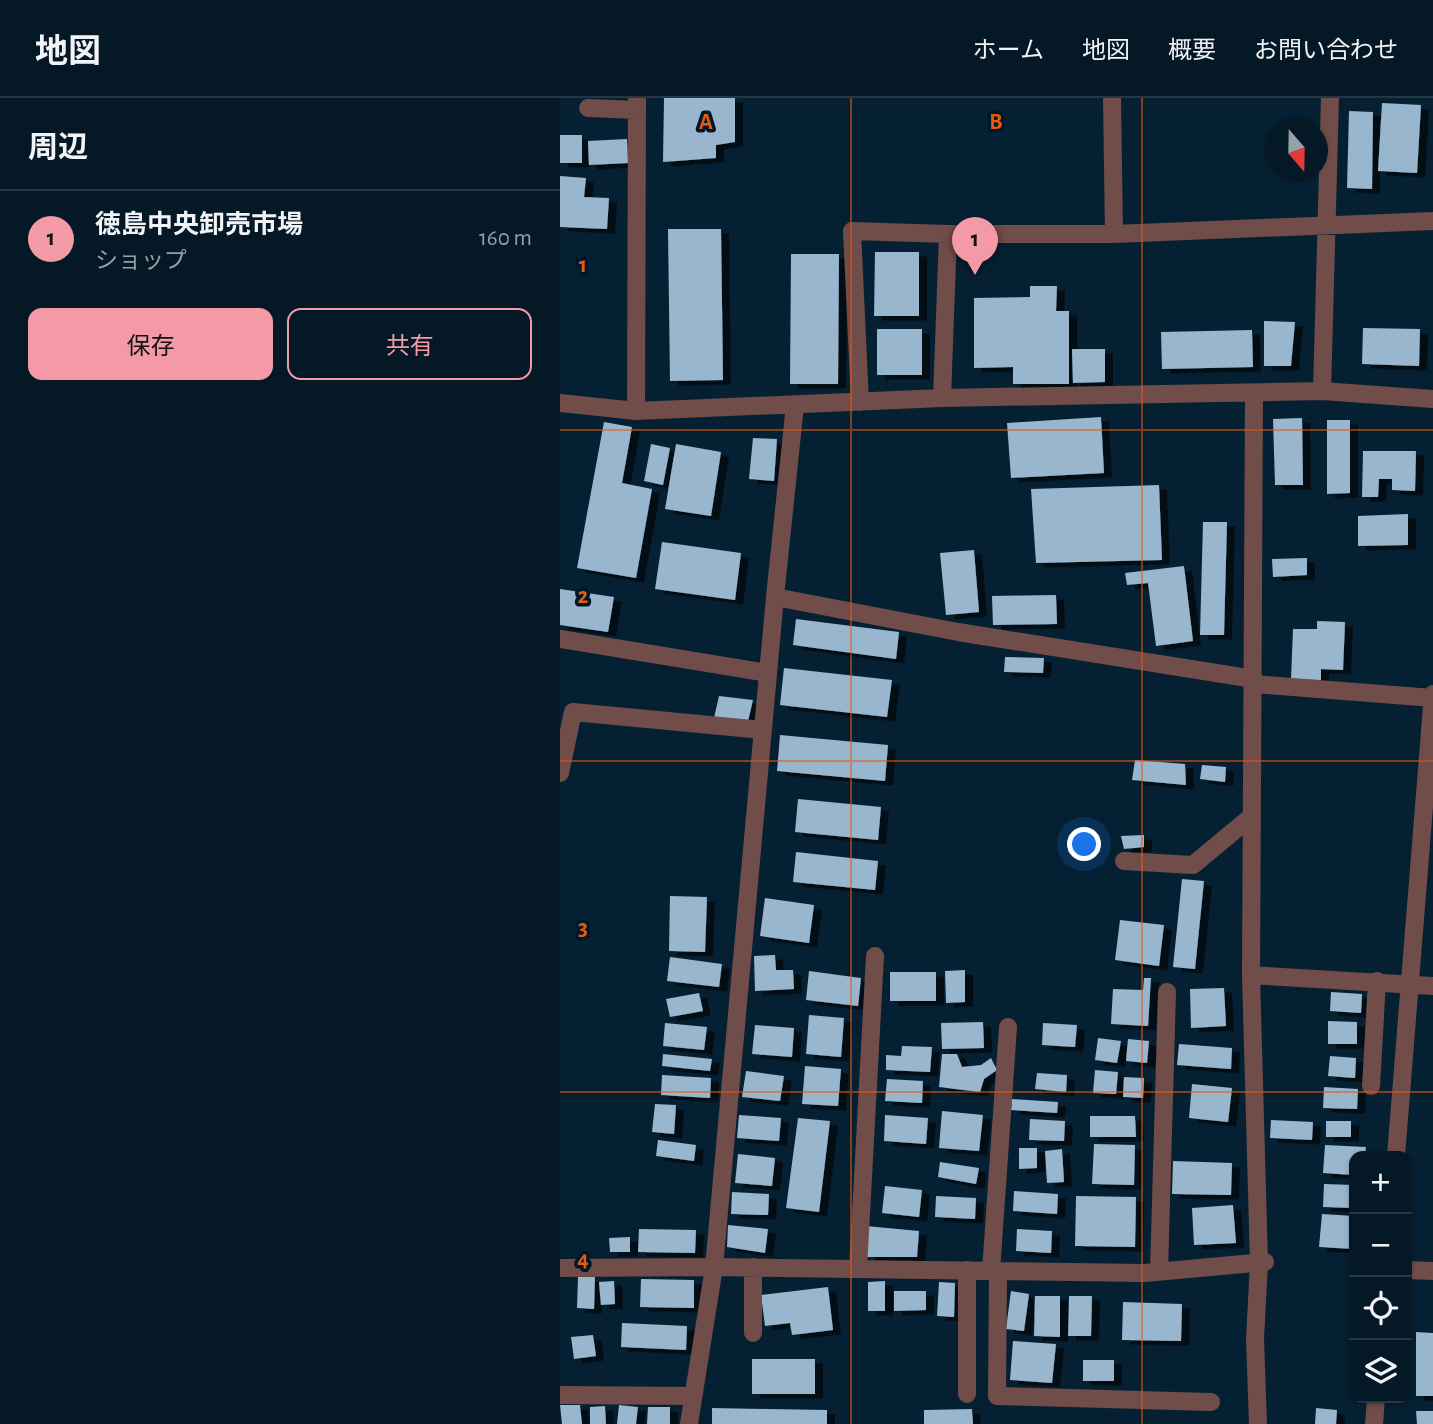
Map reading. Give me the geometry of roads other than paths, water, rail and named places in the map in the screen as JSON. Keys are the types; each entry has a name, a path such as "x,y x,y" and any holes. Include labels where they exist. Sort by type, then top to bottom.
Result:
{"street":[{"path":"1112,98 1114,234"},
{"path":"1322,391 1330,98"},
{"path":"588,108 637,104 636,411"},
{"path":"859,402 852,231 1114,234 1433,221"},
{"path":"942,398 948,234"},
{"path":"560,403 636,411 942,398 1322,391 1433,399"},
{"path":"1254,394 1251,975 1262,1262 1255,1339 1258,1424"},
{"path":"689,1424 714,1267 762,730 795,405"},
{"path":"775,597 958,632 1254,682 1433,697 1396,1151"},
{"path":"560,639 768,673"},
{"path":"560,773 573,712 762,730"},
{"path":"1124,861 1193,865 1252,816"},
{"path":"858,1269 875,956"},
{"path":"1251,975 1433,986"},
{"path":"1371,1086 1377,981"},
{"path":"1158,1272 1167,992"},
{"path":"1007,1027 994,1271 997,1396 1212,1402"},
{"path":"560,1268 753,1267 1158,1272 1262,1262"},
{"path":"753,1267 753,1333"},
{"path":"967,1270 967,1394"},
{"path":"1412,1270 1433,1271"},
{"path":"560,1395 693,1396"},
{"path":"1374,1424 1376,1403"}],"place":[{"name":"徳島中央卸売市場","path":"975,275"}]}
